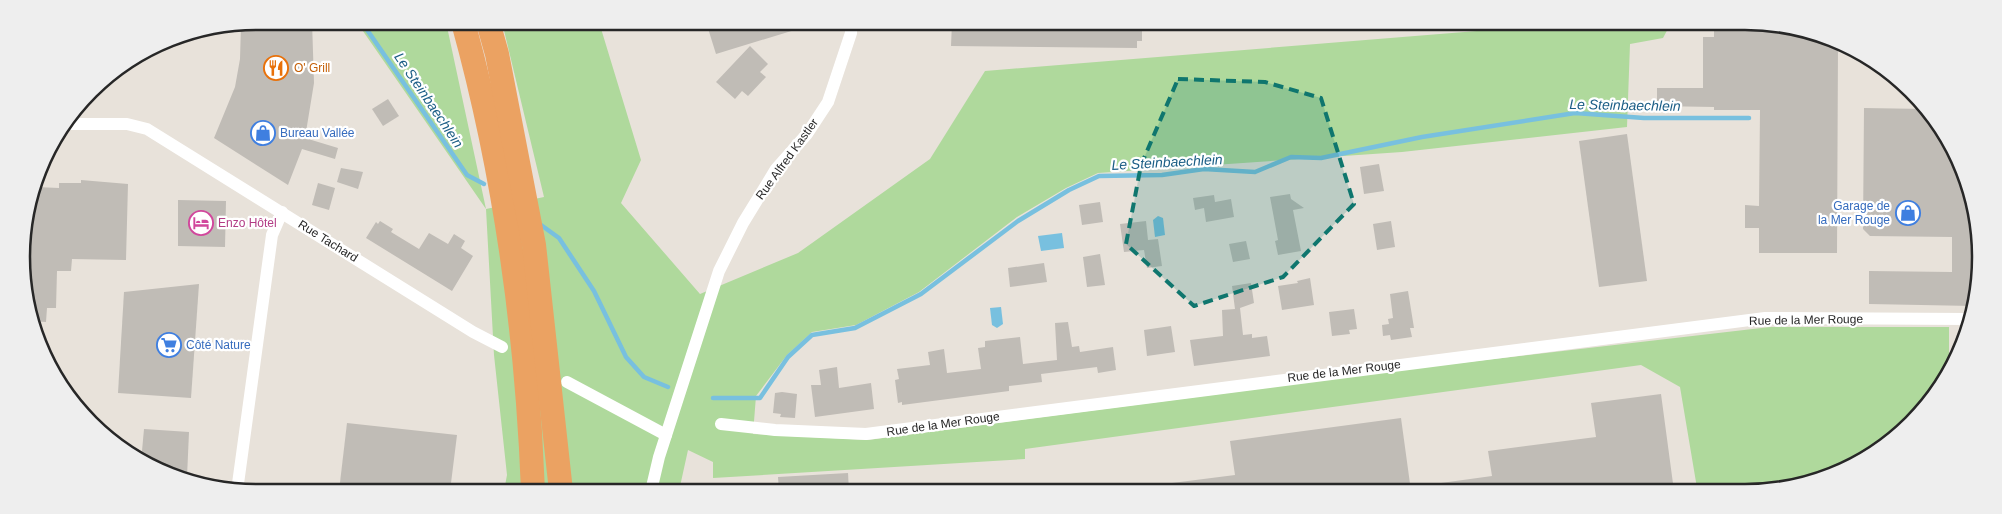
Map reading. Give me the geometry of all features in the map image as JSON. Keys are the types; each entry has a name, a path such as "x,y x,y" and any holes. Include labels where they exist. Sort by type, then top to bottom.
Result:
{"highway":[{"path":"465,30 484,96 521,314 533,484"},
{"path":"490,30 499,63 534,245 560,484"},
{"path":"556,484 557,449"},
{"path":"526,484 532,466"}],"street":[{"name":"Rue Alfred Kastler","path":"653,484 666,435 719,271 743,223 776,169 806,134 828,102 851,30"},
{"name":"Rue Tachard","path":"73,124 127,124 147,129 473,332 502,347"},
{"path":"238,483 270,244 282,212"},
{"name":"Rue de la Mer Rouge","path":"721,424 775,430 866,434 1765,318 1963,319"},
{"path":"567,382 666,435"}],"highlighted area":[{"path":"1178,79 1265,82 1321,98 1354,204 1283,277 1194,306 1126,244 1141,165"}],"green space":[{"path":"362,30 448,30 486,209"},
{"path":"504,30 601,30 641,160 621,203 700,294 798,253 930,159 985,71 1490,30 1667,30 1663,38 1630,44 1627,127 1402,152 1098,173 1066,188 1017,217 919,292 856,325 812,332 787,355 756,396 753,434 868,440 1433,366 1770,327 1949,327 1949,357 1934,383 1916,407 1895,428 1871,446 1832,467 1789,480 1760,484 1696,484 1680,387 1641,365 1025,449 1025,459 713,478 713,462 688,450 681,484 505,484 507,475 494,355 486,209 544,197"}],"water":[{"path":"1158,216 1163,218 1165,235 1155,237 1153,220"},
{"path":"1062,233 1064,248 1041,251 1038,236"},
{"path":"1001,307 1003,324 997,328 992,325 990,308"}],"building":[{"path":"241,30 312,30 314,83 305,138 338,148 335,159 302,149 288,185 214,138 235,87 240,59"},
{"path":"708,30 795,30 716,54"},
{"path":"952,30 1142,30 1142,41 1137,41 1137,48 951,46"},
{"path":"1714,30 1760,30 1789,34 1838,50 1837,253 1759,253 1759,228 1745,228 1745,205 1759,206 1760,110 1714,110 1714,107 1657,106 1657,88 1703,88 1703,37 1714,37"},
{"path":"750,46 768,64 760,72 766,77 748,96 742,91 735,99 716,82"},
{"path":"388,99 399,116 383,126 372,109"},
{"path":"1864,108 1917,109 1934,131 1949,157 1960,184 1968,213 1972,242 1972,272 1967,306 1869,304 1869,271 1952,272 1952,237 1870,236 1863,229"},
{"path":"1627,134 1647,281 1599,287 1579,141"},
{"path":"1379,164 1384,191 1364,194 1360,167"},
{"path":"341,168 363,172 358,189 337,182"},
{"path":"81,180 128,184 126,260 72,259 71,271 57,271 56,308 47,308 46,322 40,322 34,301 30,272 30,242 34,213 41,187 59,188 59,183 81,183"},
{"path":"318,183 335,188 329,210 312,205"},
{"path":"1290,194 1291,199 1304,208 1293,210 1301,251 1278,255 1275,241 1278,240 1270,197"},
{"path":"1214,195 1215,202 1231,199 1234,217 1206,222 1204,208 1195,210 1193,198"},
{"path":"178,200 226,201 225,247 178,246"},
{"path":"1100,202 1103,222 1082,225 1079,205"},
{"path":"380,221 393,229 391,232 419,249 429,233 448,244 454,234 465,241 461,248 473,256 452,291 366,238 376,222 378,224"},
{"path":"1146,221 1148,240 1158,239 1162,266 1147,268 1144,250 1124,252 1120,224"},
{"path":"1391,221 1395,247 1377,250 1373,224"},
{"path":"1246,241 1250,259 1233,262 1229,244"},
{"path":"1100,254 1105,285 1087,287 1083,257"},
{"path":"1044,263 1047,282 1010,287 1008,268"},
{"path":"1310,278 1314,305 1282,310 1278,286 1298,283 1297,281"},
{"path":"1251,283 1254,303 1240,308 1243,335 1252,334 1252,338 1267,336 1270,356 1194,366 1190,340 1223,336 1222,310 1235,309 1232,286"},
{"path":"199,284 191,398 118,393 124,292"},
{"path":"1408,291 1414,328 1410,328 1412,337 1391,340 1390,335 1383,336 1382,325 1389,324 1388,319 1393,318 1390,294"},
{"path":"1354,309 1357,329 1349,330 1350,334 1332,336 1329,312"},
{"path":"1068,322 1072,347 1079,346 1080,352 1113,347 1116,370 1098,373 1097,367 1041,374 1042,382 1009,386 1009,391 902,405 902,402 898,403 895,380 899,379 897,369 930,365 928,352 944,349 947,373 981,369 978,348 985,347 985,341 1020,337 1023,364 1057,360 1055,323"},
{"path":"1171,326 1175,352 1147,356 1144,330"},
{"path":"837,367 839,388 871,383 874,409 815,417 811,385 821,385 819,370"},
{"path":"775,393 797,394 795,418 780,417 781,414 773,413"},
{"path":"1661,394 1673,484 1441,484 1492,476 1488,451 1596,437 1591,403"},
{"path":"1401,418 1410,484 1172,484 1235,475 1230,441"},
{"path":"347,423 457,435 451,484 340,484"},
{"path":"144,429 189,432 187,473 142,453"},
{"path":"848,473 849,484 778,484 778,477"}],"waterway":[{"name":"Le Steinbaechlein","path":"367,30 467,175 484,184"},
{"name":"Le Steinbaechlein","path":"713,398 760,398 788,357 812,335 855,328 921,294 1018,221 1069,190 1099,176 1162,175 1204,169 1255,172 1291,157 1321,158 1422,137 1575,113 1644,118 1749,118"},
{"name":"Le Steinbaechlein","path":"541,225 559,238 594,291 626,357 644,377 668,387"}],"place":[{"name":"O' Grill","path":"276,68"},
{"name":"Bureau Vallée","path":"263,133"},
{"name":"Garage de la Mer Rouge","path":"1908,213"},
{"name":"Enzo Hôtel","path":"201,223"},
{"name":"Côté Nature","path":"169,345"}]}
